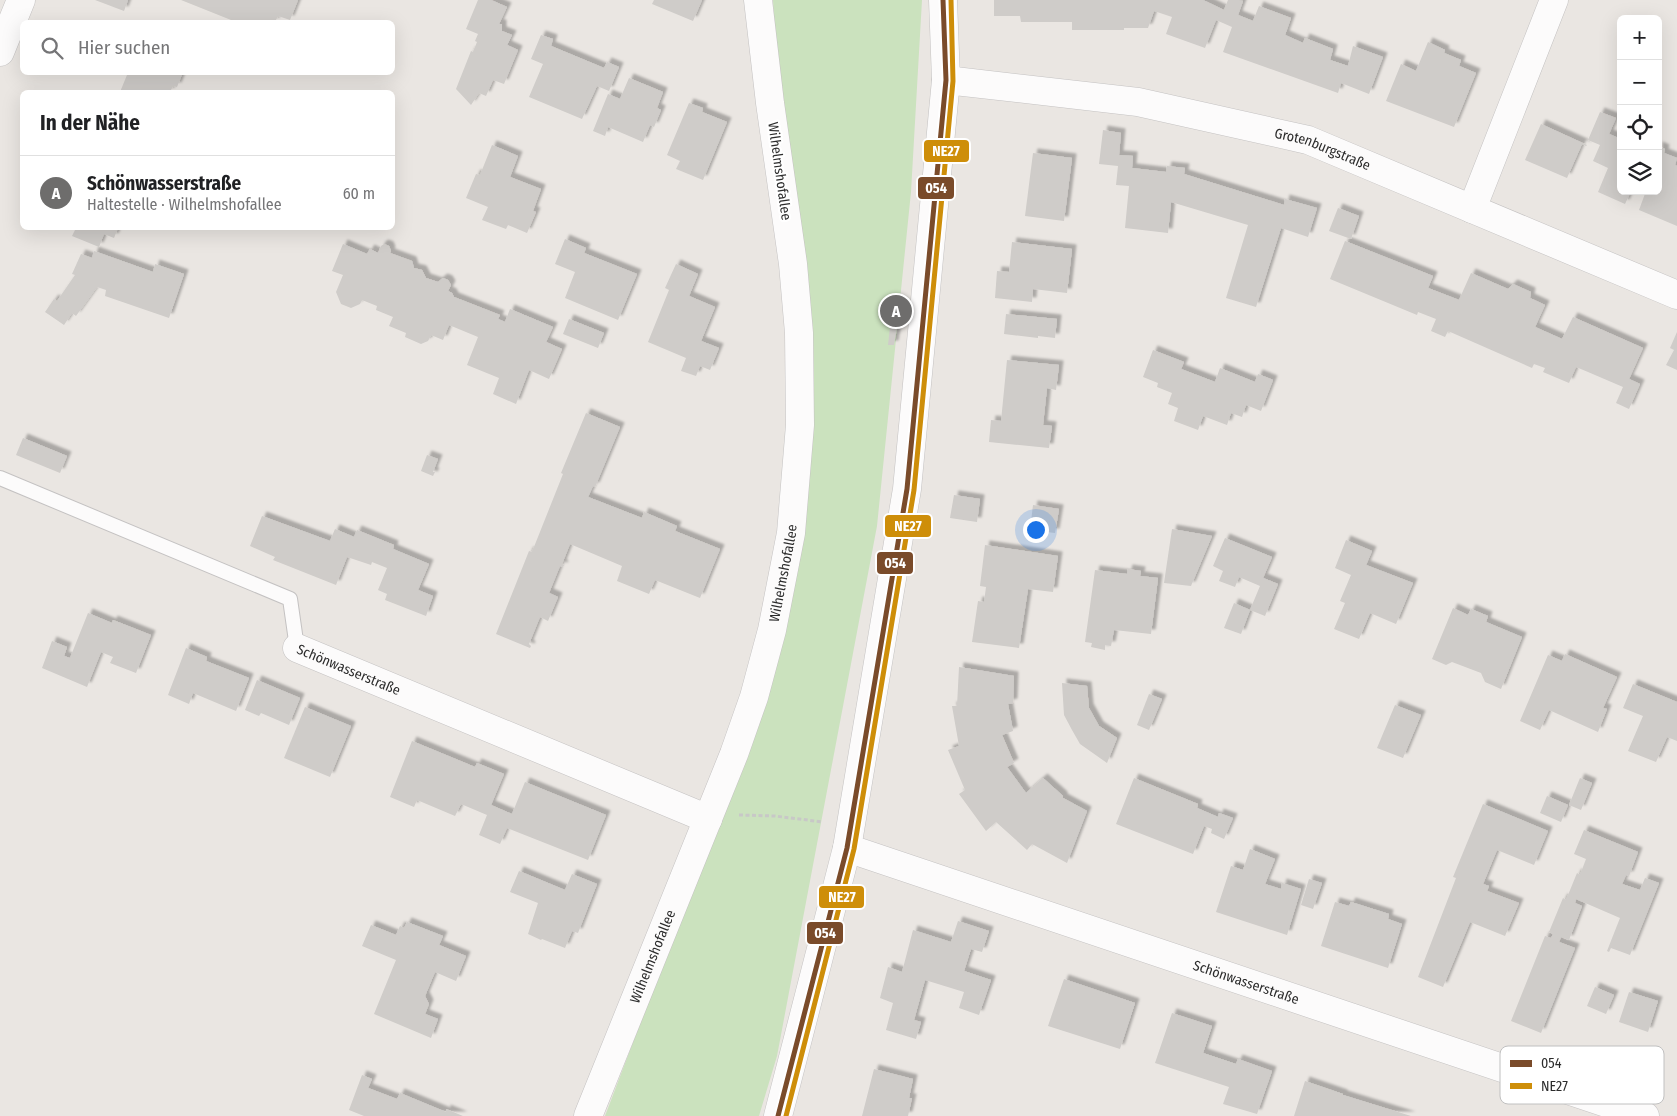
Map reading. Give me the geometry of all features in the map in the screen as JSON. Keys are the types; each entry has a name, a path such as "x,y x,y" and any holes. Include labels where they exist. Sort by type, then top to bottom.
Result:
{"street":[{"path":"0,52 21,0"},
{"name":"Wilhelmshofallee","path":"588,1116 734,754 754,697 772,630 791,533 800,425 799,333 793,264 770,103 758,0"},
{"path":"778,1116 849,838 907,489 946,80 943,0"},
{"path":"1472,209 1554,0"},
{"name":"Grotenburgstraße","path":"946,80 1138,102 1308,140 1677,295"},
{"name":"Schönwasserstraße","path":"297,648 710,814"},
{"name":"Schönwasserstraße","path":"849,838 1500,1065"},
{"name":"Schönwasserstraße","path":"1611,1104 1645,1116"}],"lane":[{"name":"Schönwasserstraße","path":"0,478 290,599 297,648"}],"path":[{"path":"710,814 775,816 812,820 849,838"}],"green space":[{"path":"773,0 922,0 911,192 877,526 777,1056 759,1116 605,1116 698,872 800,542"}],"building":[{"path":"95,0 128,0 124,11"},
{"path":"181,0 298,0 290,20 278,16 276,20 231,20"},
{"path":"478,0 491,0 507,7 499,24 502,24 502,31 512,35 507,45 518,50 504,84 493,80 486,96 479,93 471,105 456,89 471,51 473,52 477,42 475,41 478,34 466,29"},
{"path":"654,0 702,0 693,21 652,4"},
{"path":"994,0 1203,0 1224,10 1228,0 1239,0 1243,1 1238,15 1253,21 1259,6 1291,18 1285,35 1303,43 1305,38 1333,49 1330,60 1348,66 1353,46 1383,57 1369,94 1341,83 1338,93 1223,52 1232,27 1216,20 1205,48 1166,34 1172,17 1154,11 1148,28 1072,30 1072,22 1021,22 1020,16 994,16"},
{"path":"541,35 553,39 551,46 604,68 607,62 619,67 609,91 597,86 582,119 529,97 543,64 531,59"},
{"path":"1428,42 1445,50 1444,53 1461,60 1459,66 1476,73 1454,127 1386,101 1401,64 1416,71"},
{"path":"127,75 182,75 177,87 173,86 171,90 121,90"},
{"path":"629,78 663,92 657,108 661,110 654,127 650,125 643,142 608,127 605,136 593,131 608,94 620,99"},
{"path":"689,103 703,108 702,112 727,122 703,180 676,169 680,161 667,155"},
{"path":"1600,112 1616,118 1609,134 1617,137 1617,195 1629,195 1625,204 1598,192 1608,168 1593,161 1600,145 1588,140"},
{"path":"1541,124 1587,145 1582,144 1567,178 1525,160"},
{"path":"1103,130 1121,133 1119,155 1133,156 1132,168 1166,172 1167,166 1185,168 1184,174 1284,205 1285,199 1317,208 1308,237 1281,228 1256,307 1226,298 1248,225 1171,202 1168,233 1125,228 1129,186 1116,185 1118,166 1099,164"},
{"path":"492,145 518,156 510,177 541,189 533,211 536,212 527,233 508,225 506,229 482,220 488,207 466,198 476,174 480,175"},
{"path":"1662,148 1665,149 1664,153 1677,158 1675,165 1677,166 1677,226 1639,210 1645,195 1662,195"},
{"path":"1033,153 1072,158 1064,221 1025,216"},
{"path":"1338,208 1359,216 1351,239 1329,231"},
{"path":"75,230 117,230 114,238 104,234 99,247 72,236"},
{"path":"565,239 586,248 584,253 637,274 618,320 565,298 575,272 555,264"},
{"path":"1345,241 1433,276 1428,288 1459,300 1471,273 1508,289 1513,284 1531,292 1530,298 1545,305 1535,327 1562,339 1573,317 1643,348 1629,379 1640,384 1629,409 1616,403 1623,387 1576,367 1569,383 1543,372 1545,368 1534,364 1532,368 1448,331 1445,337 1431,331 1436,319 1418,312 1417,315 1330,279"},
{"path":"1012,242 1072,249 1067,293 1033,289 1032,302 995,298 997,271 1009,272"},
{"path":"343,244 367,254 370,249 378,253 384,244 389,246 390,253 412,261 414,268 422,270 426,278 438,282 443,278 448,280 451,285 448,291 454,297 500,315 498,319 505,322 510,309 553,327 546,342 562,349 549,379 529,370 516,404 493,394 499,378 467,365 478,337 449,325 443,340 431,335 428,341 421,344 405,337 406,333 389,326 393,317 376,310 377,306 362,300 360,304 351,308 341,304 336,292 343,275 332,271"},
{"path":"94,251 153,272 155,264 184,274 169,318 105,296 106,290 97,287 76,316 72,313 64,325 45,312 54,299 57,301 75,275 72,274 81,254 92,258"},
{"path":"676,264 698,274 689,296 715,307 701,341 719,348 710,370 700,366 696,376 681,371 686,358 648,342 669,290 665,288"},
{"path":"1006,314 1057,319 1055,338 1004,334"},
{"path":"569,319 604,333 598,348 563,334"},
{"path":"890,327 897,328 894,345 888,345"},
{"path":"1677,332 1677,370 1666,365 1674,350 1670,348"},
{"path":"1153,350 1184,362 1181,369 1215,382 1220,368 1255,382 1258,374 1273,380 1261,411 1246,405 1242,417 1231,413 1227,425 1203,416 1198,430 1174,421 1178,408 1168,404 1172,393 1157,387 1158,383 1143,377"},
{"path":"1007,360 1059,365 1056,390 1047,388 1043,425 1052,426 1049,448 989,442 991,420 1001,421"},
{"path":"586,413 620,427 595,487 593,486 588,497 642,518 644,512 677,526 675,531 720,549 700,598 655,580 649,594 617,581 622,566 570,544 562,564 564,565 563,567 560,566 549,593 558,597 548,621 540,617 529,644 530,648 496,634 529,551 532,552 563,474 561,473"},
{"path":"23,438 67,456 60,473 16,455"},
{"path":"427,455 438,459 433,476 421,471"},
{"path":"954,495 980,499 977,522 950,518"},
{"path":"1033,505 1059,509 1055,533 1030,530"},
{"path":"262,516 330,541 335,529 354,537 357,530 394,545 393,549 429,564 418,590 433,596 426,616 385,600 387,594 378,590 387,568 372,562 371,565 347,557 336,585 273,560 275,557 250,546"},
{"path":"1172,529 1212,536 1191,586 1164,583"},
{"path":"1225,538 1272,557 1263,578 1278,584 1265,616 1250,610 1260,586 1239,577 1235,587 1219,581 1223,571 1213,566"},
{"path":"1346,540 1372,551 1366,565 1413,583 1396,624 1370,613 1359,639 1334,629 1345,603 1340,601 1351,575 1335,568"},
{"path":"985,545 1058,556 1053,592 1028,589 1019,648 972,642 978,601 984,602 986,587 980,586"},
{"path":"1128,569 1141,571 1140,576 1158,578 1151,634 1114,630 1111,646 1105,645 1105,650 1091,647 1092,643 1085,642 1095,570 1127,574"},
{"path":"1234,603 1250,610 1241,634 1224,628"},
{"path":"1453,608 1468,615 1471,609 1488,616 1486,622 1522,637 1501,689 1485,682 1481,673 1452,662 1446,665 1432,659"},
{"path":"88,613 112,623 113,620 151,635 136,673 110,663 113,657 101,652 87,687 42,668 52,641 67,647 64,656 70,658"},
{"path":"186,648 207,657 206,661 249,678 236,711 193,693 189,704 168,695"},
{"path":"1565,654 1617,677 1603,708 1607,709 1598,732 1549,710 1540,730 1520,721 1548,655 1562,661"},
{"path":"959,667 1014,676 1013,703 1008,704 1013,731 1002,735 1014,763 1007,767 1026,793 1043,778 1063,798 1087,811 1067,863 1032,844 1027,850 996,822 986,831 959,794 965,790 948,750 959,746 952,706 957,706"},
{"path":"257,680 300,698 289,725 261,713 259,716 245,710"},
{"path":"1062,683 1087,686 1089,708 1099,726 1117,738 1107,763 1080,744 1072,730 1064,715"},
{"path":"1633,684 1677,702 1677,741 1667,737 1656,762 1628,751 1643,716 1623,708"},
{"path":"1149,694 1162,699 1149,730 1137,725"},
{"path":"1395,705 1421,715 1403,758 1377,748"},
{"path":"305,707 351,726 330,777 284,758"},
{"path":"412,741 475,767 477,763 504,774 491,805 512,814 525,782 606,815 588,860 507,828 500,844 479,835 487,815 461,804 455,816 417,800 414,807 390,797"},
{"path":"1134,778 1198,804 1197,808 1218,817 1219,813 1233,818 1224,839 1211,833 1212,829 1204,826 1193,854 1116,824"},
{"path":"1580,778 1592,783 1581,810 1569,805"},
{"path":"1547,796 1568,805 1561,822 1540,813"},
{"path":"1483,804 1548,831 1534,865 1497,850 1483,884 1489,886 1487,891 1519,903 1505,936 1470,922 1443,987 1418,977 1456,878 1453,877"},
{"path":"1584,830 1638,852 1629,876 1626,875 1622,884 1640,890 1645,878 1659,883 1630,955 1611,948 1609,952 1607,951 1620,918 1576,899 1575,903 1582,906 1569,940 1561,937 1559,942 1575,948 1541,1033 1511,1021 1545,936 1551,938 1553,934 1549,932 1563,898 1566,900 1577,873 1580,875 1586,859 1574,854"},
{"path":"1250,849 1275,859 1265,884 1281,889 1282,883 1301,889 1287,935 1216,912 1231,866 1243,870"},
{"path":"519,871 565,890 572,874 597,884 578,933 572,931 565,948 528,934 538,903 510,892"},
{"path":"1309,879 1322,883 1313,909 1301,905"},
{"path":"1335,902 1349,906 1351,902 1389,914 1388,919 1402,924 1388,968 1321,946"},
{"path":"958,921 989,931 982,952 971,949 964,971 991,980 979,1015 959,1008 964,992 925,980 914,1020 921,1022 916,1039 886,1030 893,1003 880,998 888,967 902,972 913,930 951,942"},
{"path":"407,922 443,936 439,945 466,956 456,981 435,972 425,996 429,1004 425,1014 438,1019 431,1038 374,1014 396,960 362,946 371,925 396,935 400,926 404,928"},
{"path":"1064,979 1135,1003 1120,1049 1048,1026"},
{"path":"1595,987 1614,995 1606,1014 1587,1006"},
{"path":"1629,992 1658,1001 1648,1032 1619,1022"},
{"path":"1172,1013 1212,1026 1203,1053 1236,1064 1238,1059 1272,1071 1257,1114 1223,1104 1229,1087 1155,1063"},
{"path":"874,1069 913,1079 909,1098 912,1098 908,1116 862,1116"},
{"path":"362,1075 372,1079 368,1088 397,1099 400,1093 446,1112 446,1109 463,1116 364,1116 349,1110"},
{"path":"1305,1081 1343,1095 1411,1116 1294,1116"}],"transit line":[{"name":"054","path":"778,1116 847,848 907,489 946,80 943,0"},
{"name":"NE27","path":"786,1116 854,849 914,490 953,81 951,0"}],"place":[{"name":"Schönwasserstraße","path":"896,311"}]}
